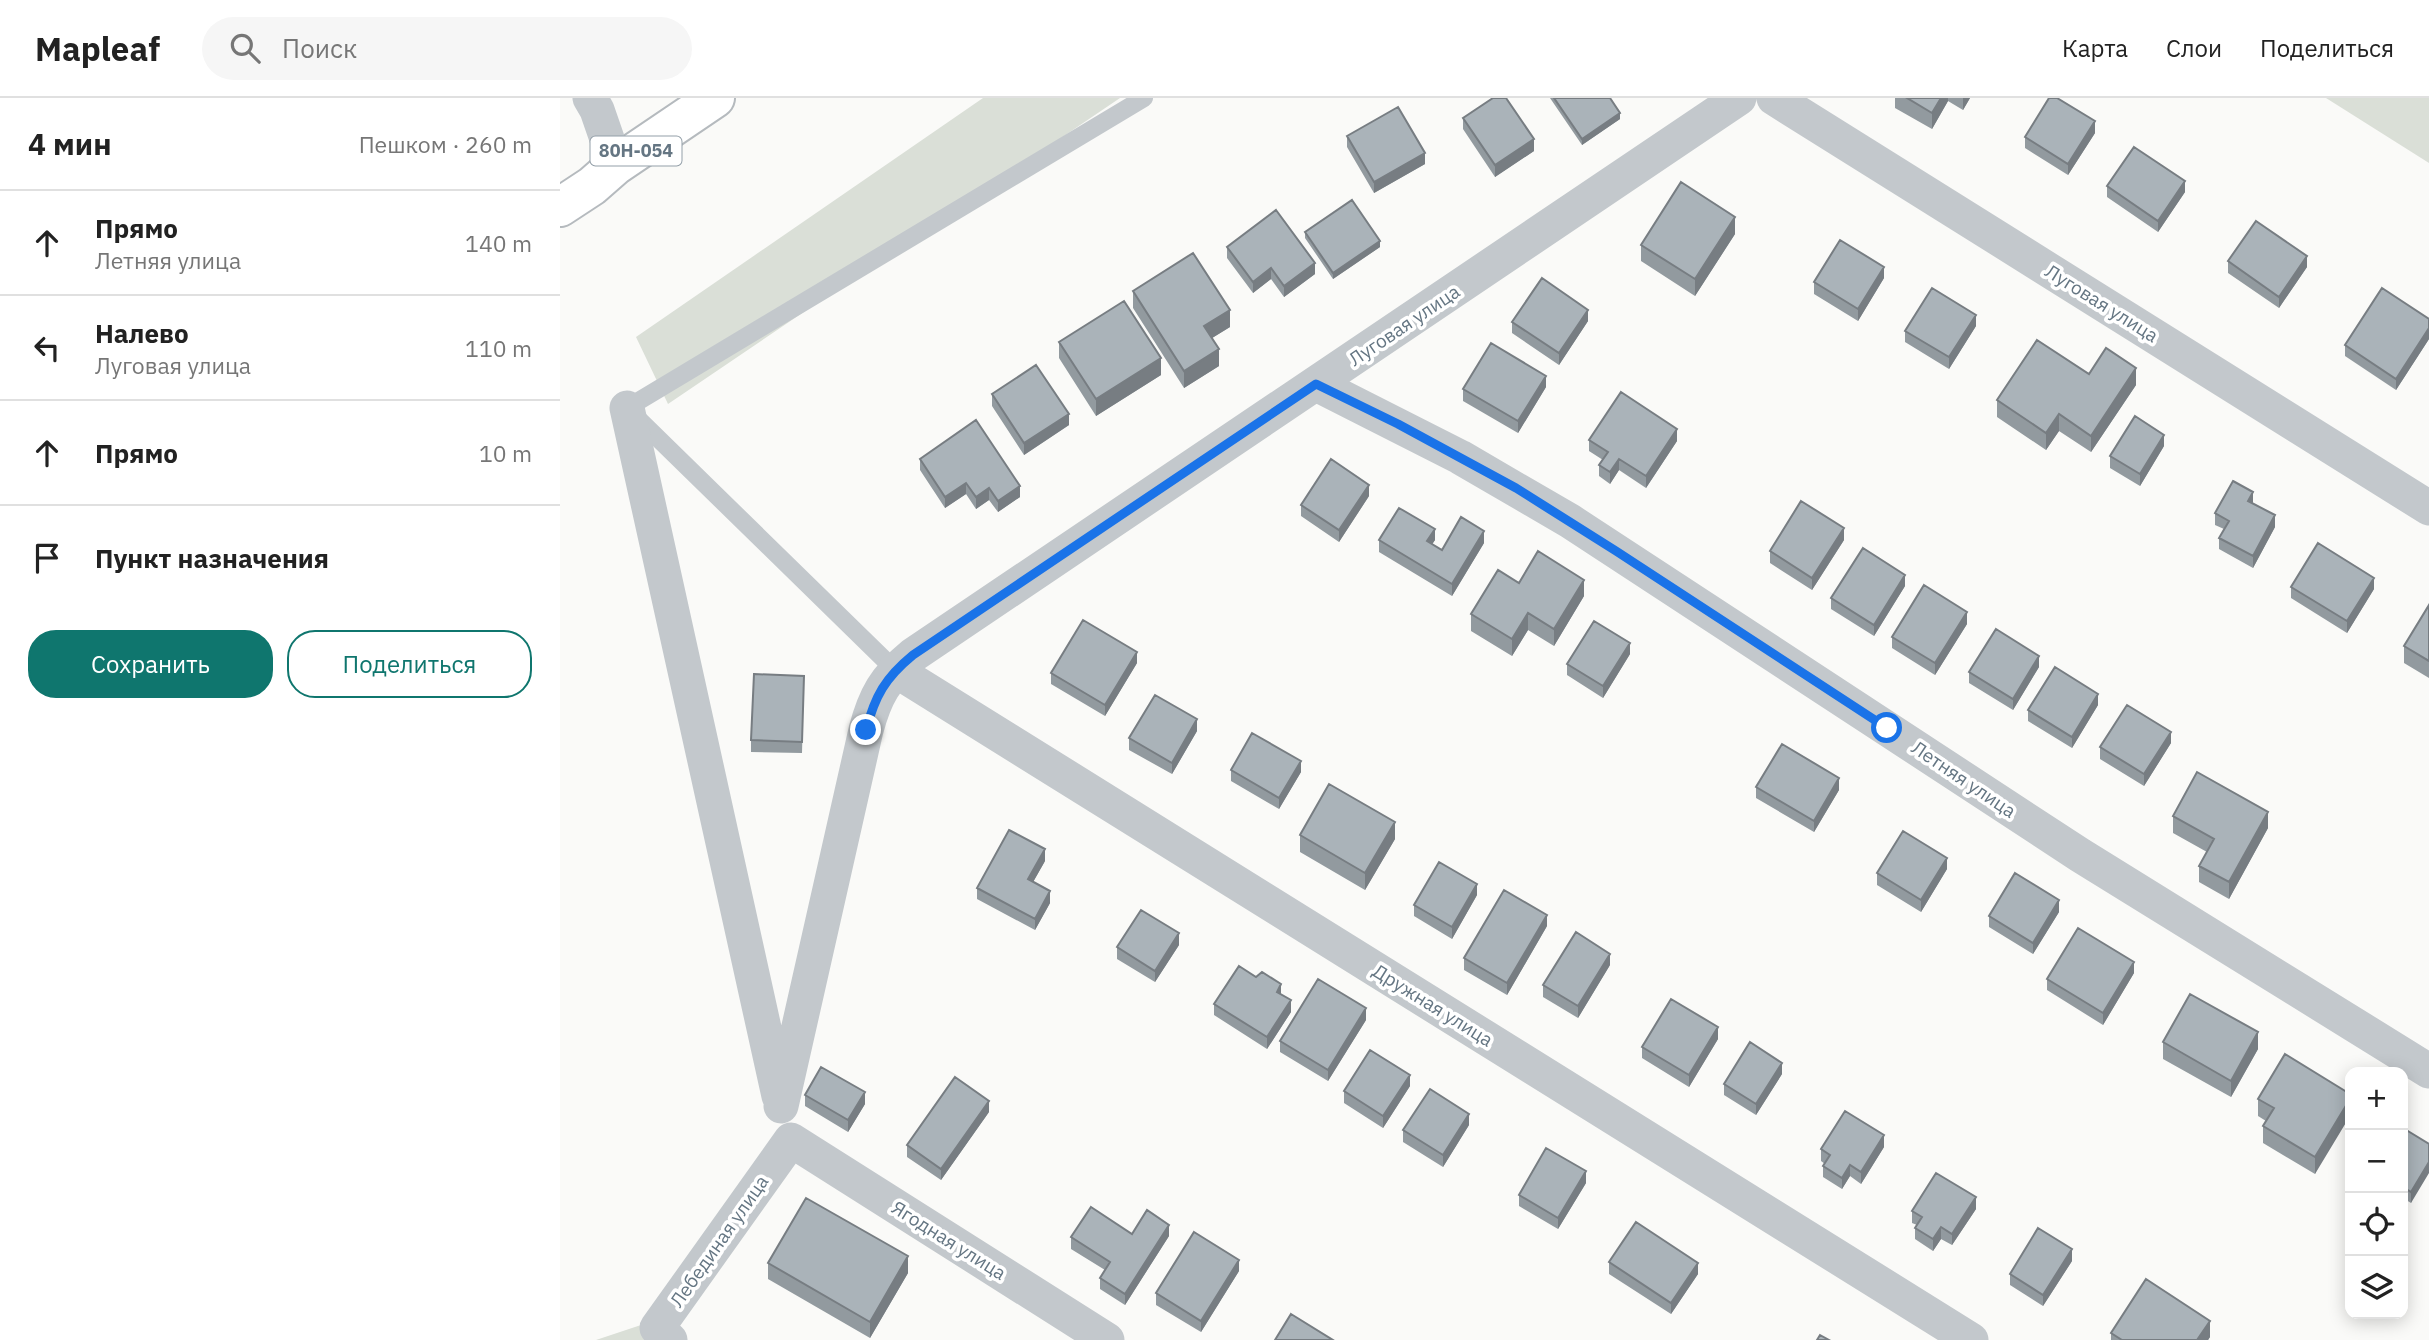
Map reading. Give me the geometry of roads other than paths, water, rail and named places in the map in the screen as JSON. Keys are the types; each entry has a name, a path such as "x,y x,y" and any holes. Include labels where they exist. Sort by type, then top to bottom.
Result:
{"main road":[{"name":"80Н-054","path":"560,206 715,98"}],"street":[{"path":"590,98 597,110 616,165"},
{"name":"Луговая улица","path":"627,408 781,1106 866,730 873,705 895,670 913,655 1739,98"},
{"name":"Луговая улица","path":"1774,98 2429,508"},
{"name":"Летняя улица","path":"1316,384 1460,457 1548,508 2068,848 2429,1071"},
{"name":"Дружная улица","path":"895,670 1970,1340"},
{"name":"Лебединая улица","path":"670,1340 657,1328 791,1140"},
{"name":"Ягодная улица","path":"791,1140 1107,1340"}],"lane":[{"path":"895,670 627,408 1144,98"}]}
